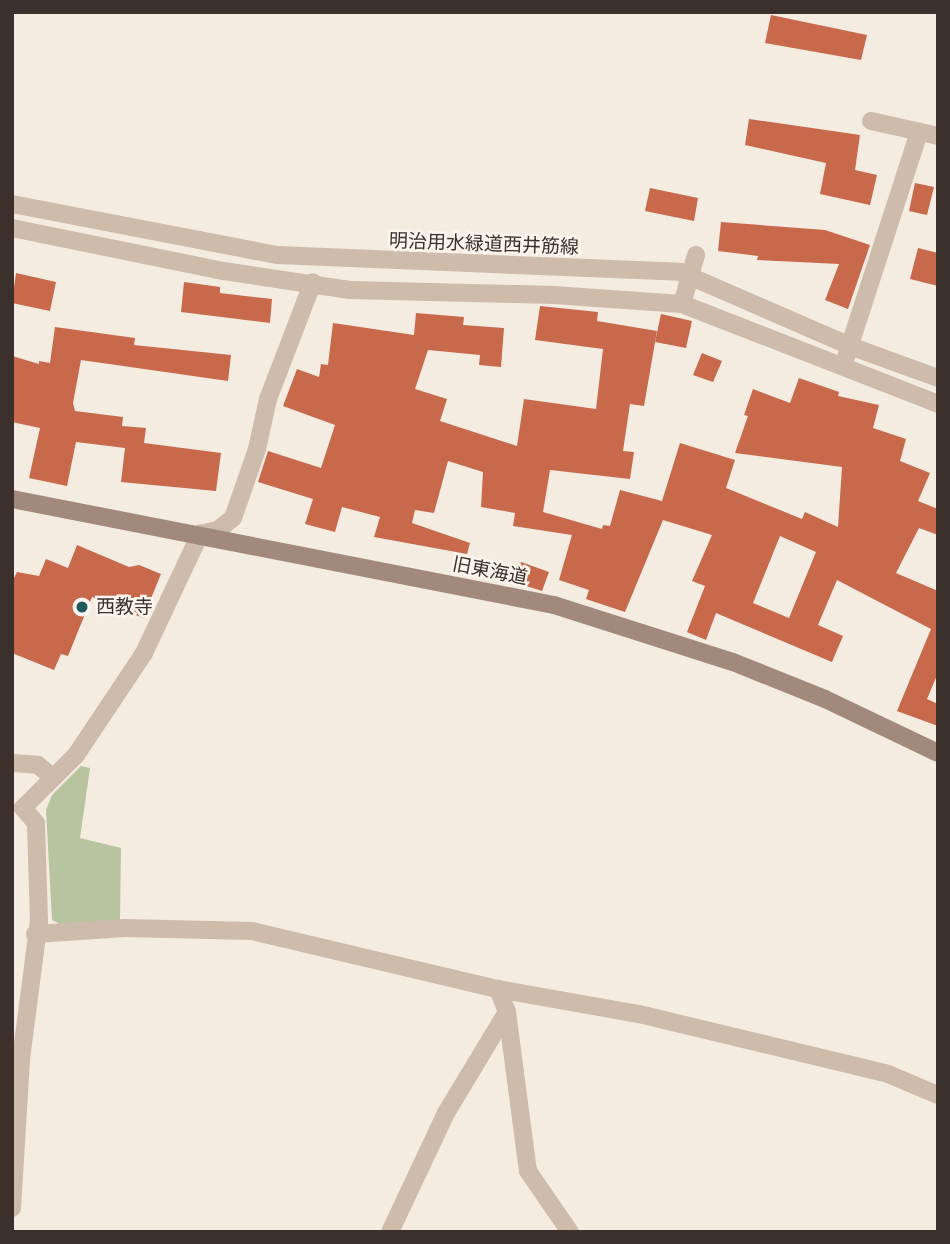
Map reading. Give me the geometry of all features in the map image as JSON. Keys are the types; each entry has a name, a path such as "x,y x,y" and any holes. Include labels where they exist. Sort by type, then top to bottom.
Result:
{"street":[{"path":"872,121 938,136"},
{"path":"843,367 919,132"},
{"name":"明治用水緑道西井筋線","path":"12,204 278,255 680,272 850,346 938,378"},
{"path":"12,228 224,271 313,282 350,290 567,295 682,304 938,404"},
{"path":"682,304 692,279 696,255"},
{"path":"12,1208 17,1058 34,934 39,920 36,823 18,814 76,755 144,653 200,534 218,530 233,518 257,449 268,399 313,282"},
{"name":"旧東海道","path":"12,499 554,605 756,671 938,753"},
{"path":"12,763 37,765 52,778"},
{"path":"34,934 125,928 252,931 498,989 639,1014 888,1074 938,1095"},
{"path":"498,989 507,1012 528,1171 570,1232"},
{"path":"390,1232 446,1113 507,1012"}],"green space":[{"path":"81,766 90,768 80,838 121,848 120,921 64,926 52,920 46,810 52,795"}],"building":[{"path":"771,15 867,35 861,60 765,43"},
{"path":"749,119 860,135 855,170 877,175 870,205 820,194 826,163 745,145"},
{"path":"915,183 934,187 927,215 909,211"},
{"path":"650,188 698,198 694,221 645,211"},
{"path":"721,222 825,230 870,245 848,309 825,300 839,264 757,260 758,256 718,251"},
{"path":"918,248 938,253 938,286 910,279"},
{"path":"16,273 56,282 50,311 12,303"},
{"path":"184,282 220,287 220,293 272,299 270,323 181,312"},
{"path":"540,306 598,312 597,321 657,331 644,406 630,404 623,451 634,452 630,479 550,470 543,512 602,529 603,525 610,526 620,490 662,501 680,443 735,460 726,488 802,519 805,512 838,527 842,467 735,453 748,416 744,415 753,389 790,403 799,378 839,392 838,396 879,405 873,428 906,439 900,461 930,473 918,501 938,509 938,535 919,528 896,573 938,591 938,673 927,699 938,704 938,726 897,711 931,629 837,580 818,625 843,636 832,662 716,613 706,640 687,632 705,586 692,581 712,535 663,520 625,612 586,599 589,590 559,580 572,535 513,526 515,513 481,507 483,472 448,461 434,513 415,510 412,523 470,543 467,554 374,537 380,517 342,507 335,532 305,524 313,499 258,482 268,451 321,468 335,425 283,406 297,369 319,377 321,364 328,365 333,323 414,335 416,313 464,317 463,325 504,328 501,367 479,365 480,355 428,350 415,389 447,399 440,421 517,446 524,399 596,409 603,349 535,340","holes":["780,536 816,552 789,618 753,603"]},
{"path":"661,314 692,321 686,348 655,342"},
{"path":"55,327 135,338 134,345 231,355 228,381 81,360 73,403 75,411 123,417 122,426 146,428 144,443 221,453 216,491 121,482 125,448 76,442 67,486 29,478 40,428 12,422 12,356 39,364 39,361 50,363"},
{"path":"702,353 722,361 713,382 693,375"},
{"path":"77,545 129,567 139,565 161,574 143,618 92,597 68,656 61,654 54,670 12,653 12,582 17,572 39,576 46,559 68,568"},
{"path":"521,562 549,572 542,591 514,582"}],"place":[{"name":"西教寺","path":"82,607"}]}
